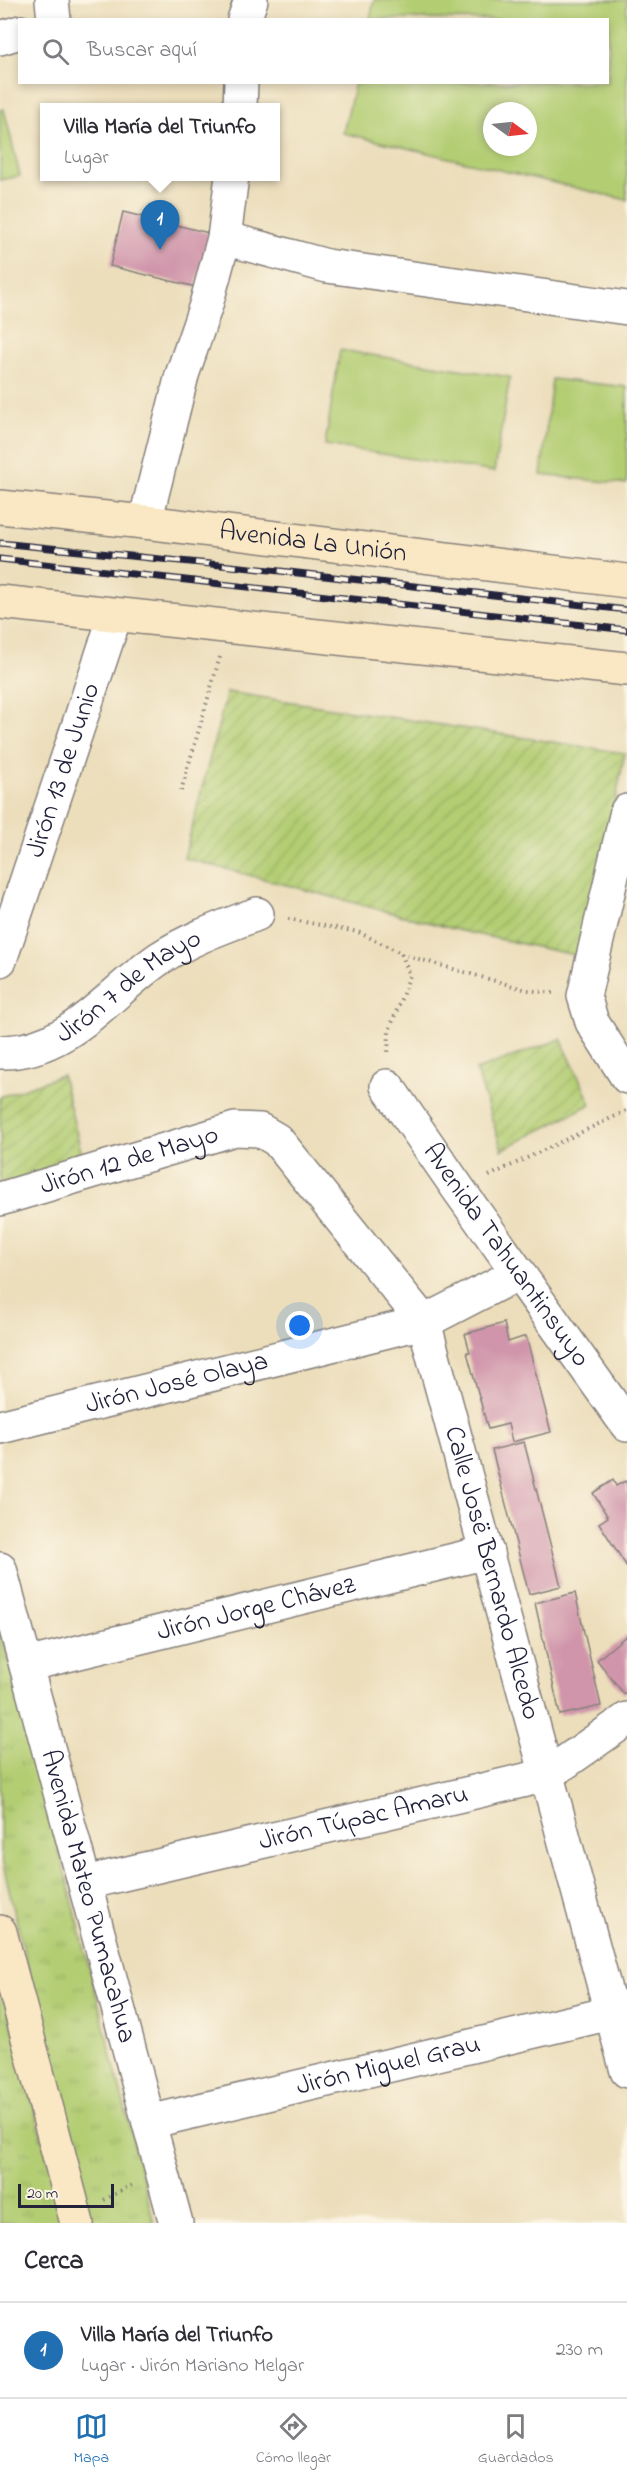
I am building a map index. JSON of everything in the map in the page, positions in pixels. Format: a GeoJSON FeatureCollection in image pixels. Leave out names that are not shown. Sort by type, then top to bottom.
{"type":"FeatureCollection","features":[{"type":"Feature","properties":{"kind":"street"},"geometry":{"type":"LineString","coordinates":[[52,0],[54,18]]}},
{"type":"Feature","properties":{"kind":"street"},"geometry":{"type":"LineString","coordinates":[[245,18],[251,0]]}},
{"type":"Feature","properties":{"kind":"street"},"geometry":{"type":"LineString","coordinates":[[0,38],[18,33]]}},
{"type":"Feature","properties":{"kind":"street"},"geometry":{"type":"LineString","coordinates":[[240,103],[241,84]]}},
{"type":"Feature","properties":{"kind":"street"},"geometry":{"type":"LineString","coordinates":[[145,522],[182,375],[206,305],[224,238],[231,181]]}},
{"type":"Feature","properties":{"kind":"street"},"geometry":{"type":"LineString","coordinates":[[224,238],[327,266],[627,308]]}},
{"type":"Feature","properties":{"kind":"street","name":"Avenida La Unión"},"geometry":{"type":"LineString","coordinates":[[0,507],[145,522],[627,580]]}},
{"type":"Feature","properties":{"kind":"street"},"geometry":{"type":"LineString","coordinates":[[0,602],[627,669]]}},
{"type":"Feature","properties":{"kind":"street","name":"Jirón 13 de Junio"},"geometry":{"type":"LineString","coordinates":[[0,960],[115,616]]}},
{"type":"Feature","properties":{"kind":"street"},"geometry":{"type":"LineString","coordinates":[[627,811],[584,996],[592,1022],[627,1077]]}},
{"type":"Feature","properties":{"kind":"street","name":"Jirón 7 de Mayo"},"geometry":{"type":"LineString","coordinates":[[0,1052],[28,1050],[64,1034],[94,1013],[167,954],[193,938],[257,914]]}},
{"type":"Feature","properties":{"kind":"street","name":"Avenida Tahuantinsuyo"},"geometry":{"type":"LineString","coordinates":[[387,1086],[627,1425]]}},
{"type":"Feature","properties":{"kind":"street","name":"Jirón 12 de Mayo"},"geometry":{"type":"LineString","coordinates":[[0,1199],[235,1129],[260,1130]]}},
{"type":"Feature","properties":{"kind":"street","name":"Calle Josë Bernardo Alcedo"},"geometry":{"type":"LineString","coordinates":[[260,1130],[277,1140],[424,1322],[547,1775],[619,2009],[627,2071]]}},
{"type":"Feature","properties":{"kind":"street","name":"Jirón José Olaya"},"geometry":{"type":"LineString","coordinates":[[0,1428],[424,1322],[519,1273]]}},
{"type":"Feature","properties":{"kind":"street","name":"Jirón Jorge Chávez"},"geometry":{"type":"LineString","coordinates":[[26,1665],[487,1552]]}},
{"type":"Feature","properties":{"kind":"street","name":"Avenida Mateo Pumacahua"},"geometry":{"type":"LineString","coordinates":[[0,1569],[177,2223]]}},
{"type":"Feature","properties":{"kind":"street","name":"Jirón Túpac Amaru"},"geometry":{"type":"LineString","coordinates":[[85,1883],[547,1775],[627,1719]]}},
{"type":"Feature","properties":{"kind":"street"},"geometry":{"type":"LineString","coordinates":[[0,1932],[76,2219]]}},
{"type":"Feature","properties":{"kind":"street","name":"Jirón Miguel Grau"},"geometry":{"type":"LineString","coordinates":[[149,2122],[619,2009]]}},
{"type":"Feature","properties":{"kind":"path"},"geometry":{"type":"LineString","coordinates":[[181,791],[229,628]]}},
{"type":"Feature","properties":{"kind":"path"},"geometry":{"type":"LineString","coordinates":[[257,914],[358,932],[401,953],[527,990],[584,996]]}},
{"type":"Feature","properties":{"kind":"path"},"geometry":{"type":"LineString","coordinates":[[387,1086],[389,1031],[410,975],[401,953]]}},
{"type":"Feature","properties":{"kind":"path"},"geometry":{"type":"LineString","coordinates":[[459,1190],[627,1111]]}},
{"type":"Feature","properties":{"kind":"path"},"geometry":{"type":"LineString","coordinates":[[76,2219],[162,2169]]}},
{"type":"Feature","properties":{"kind":"green space"},"geometry":{"type":"Polygon","coordinates":[[[374,0],[627,0],[627,200],[343,133],[355,84],[609,84],[609,18],[370,18],[374,0]]]}},
{"type":"Feature","properties":{"kind":"green space"},"geometry":{"type":"Polygon","coordinates":[[[4,109],[20,176],[0,180],[0,110],[4,109]]]}},
{"type":"Feature","properties":{"kind":"green space"},"geometry":{"type":"Polygon","coordinates":[[[340,350],[510,377],[494,472],[325,445],[340,350]]]}},
{"type":"Feature","properties":{"kind":"green space"},"geometry":{"type":"Polygon","coordinates":[[[552,379],[627,387],[627,484],[541,475],[552,379]]]}},
{"type":"Feature","properties":{"kind":"green space"},"geometry":{"type":"Polygon","coordinates":[[[227,692],[625,753],[584,957],[461,931],[184,858],[227,692]]]}},
{"type":"Feature","properties":{"kind":"green space"},"geometry":{"type":"Polygon","coordinates":[[[561,1039],[591,1104],[502,1150],[476,1070],[561,1039]]]}},
{"type":"Feature","properties":{"kind":"green space"},"geometry":{"type":"Polygon","coordinates":[[[62,1075],[83,1159],[0,1185],[0,1097],[62,1075]]]}},
{"type":"Feature","properties":{"kind":"green space"},"geometry":{"type":"Polygon","coordinates":[[[0,1628],[69,1887],[154,2223],[89,2223],[0,1852],[0,1628]]]}},
{"type":"Feature","properties":{"kind":"green space"},"geometry":{"type":"Polygon","coordinates":[[[0,1981],[65,2223],[0,2223],[0,1981]]]}},
{"type":"Feature","properties":{"kind":"building"},"geometry":{"type":"Polygon","coordinates":[[[123,212],[209,233],[196,287],[110,266],[123,212]]]}},
{"type":"Feature","properties":{"kind":"building"},"geometry":{"type":"Polygon","coordinates":[[[504,1323],[508,1342],[526,1336],[551,1432],[512,1442],[508,1424],[488,1429],[467,1352],[470,1352],[465,1334],[504,1323]]]}},
{"type":"Feature","properties":{"kind":"building"},"geometry":{"type":"Polygon","coordinates":[[[524,1442],[561,1586],[529,1594],[492,1450],[524,1442]]]}},
{"type":"Feature","properties":{"kind":"building"},"geometry":{"type":"Polygon","coordinates":[[[613,1480],[616,1486],[625,1481],[627,1485],[627,1567],[599,1523],[608,1517],[593,1493],[613,1480]]]}},
{"type":"Feature","properties":{"kind":"building"},"geometry":{"type":"Polygon","coordinates":[[[575,1593],[601,1706],[560,1715],[535,1603],[575,1593]]]}},
{"type":"Feature","properties":{"kind":"building"},"geometry":{"type":"Polygon","coordinates":[[[627,1635],[627,1691],[624,1694],[597,1660],[627,1635]]]}},
{"type":"Feature","properties":{"kind":"railway"},"geometry":{"type":"LineString","coordinates":[[0,543],[280,571],[627,610]]}},
{"type":"Feature","properties":{"kind":"railway"},"geometry":{"type":"LineString","coordinates":[[0,559],[627,630]]}},
{"type":"Feature","properties":{"kind":"place","name":"Villa María del Triunfo"},"geometry":{"type":"Point","coordinates":[160,250]}}]}
